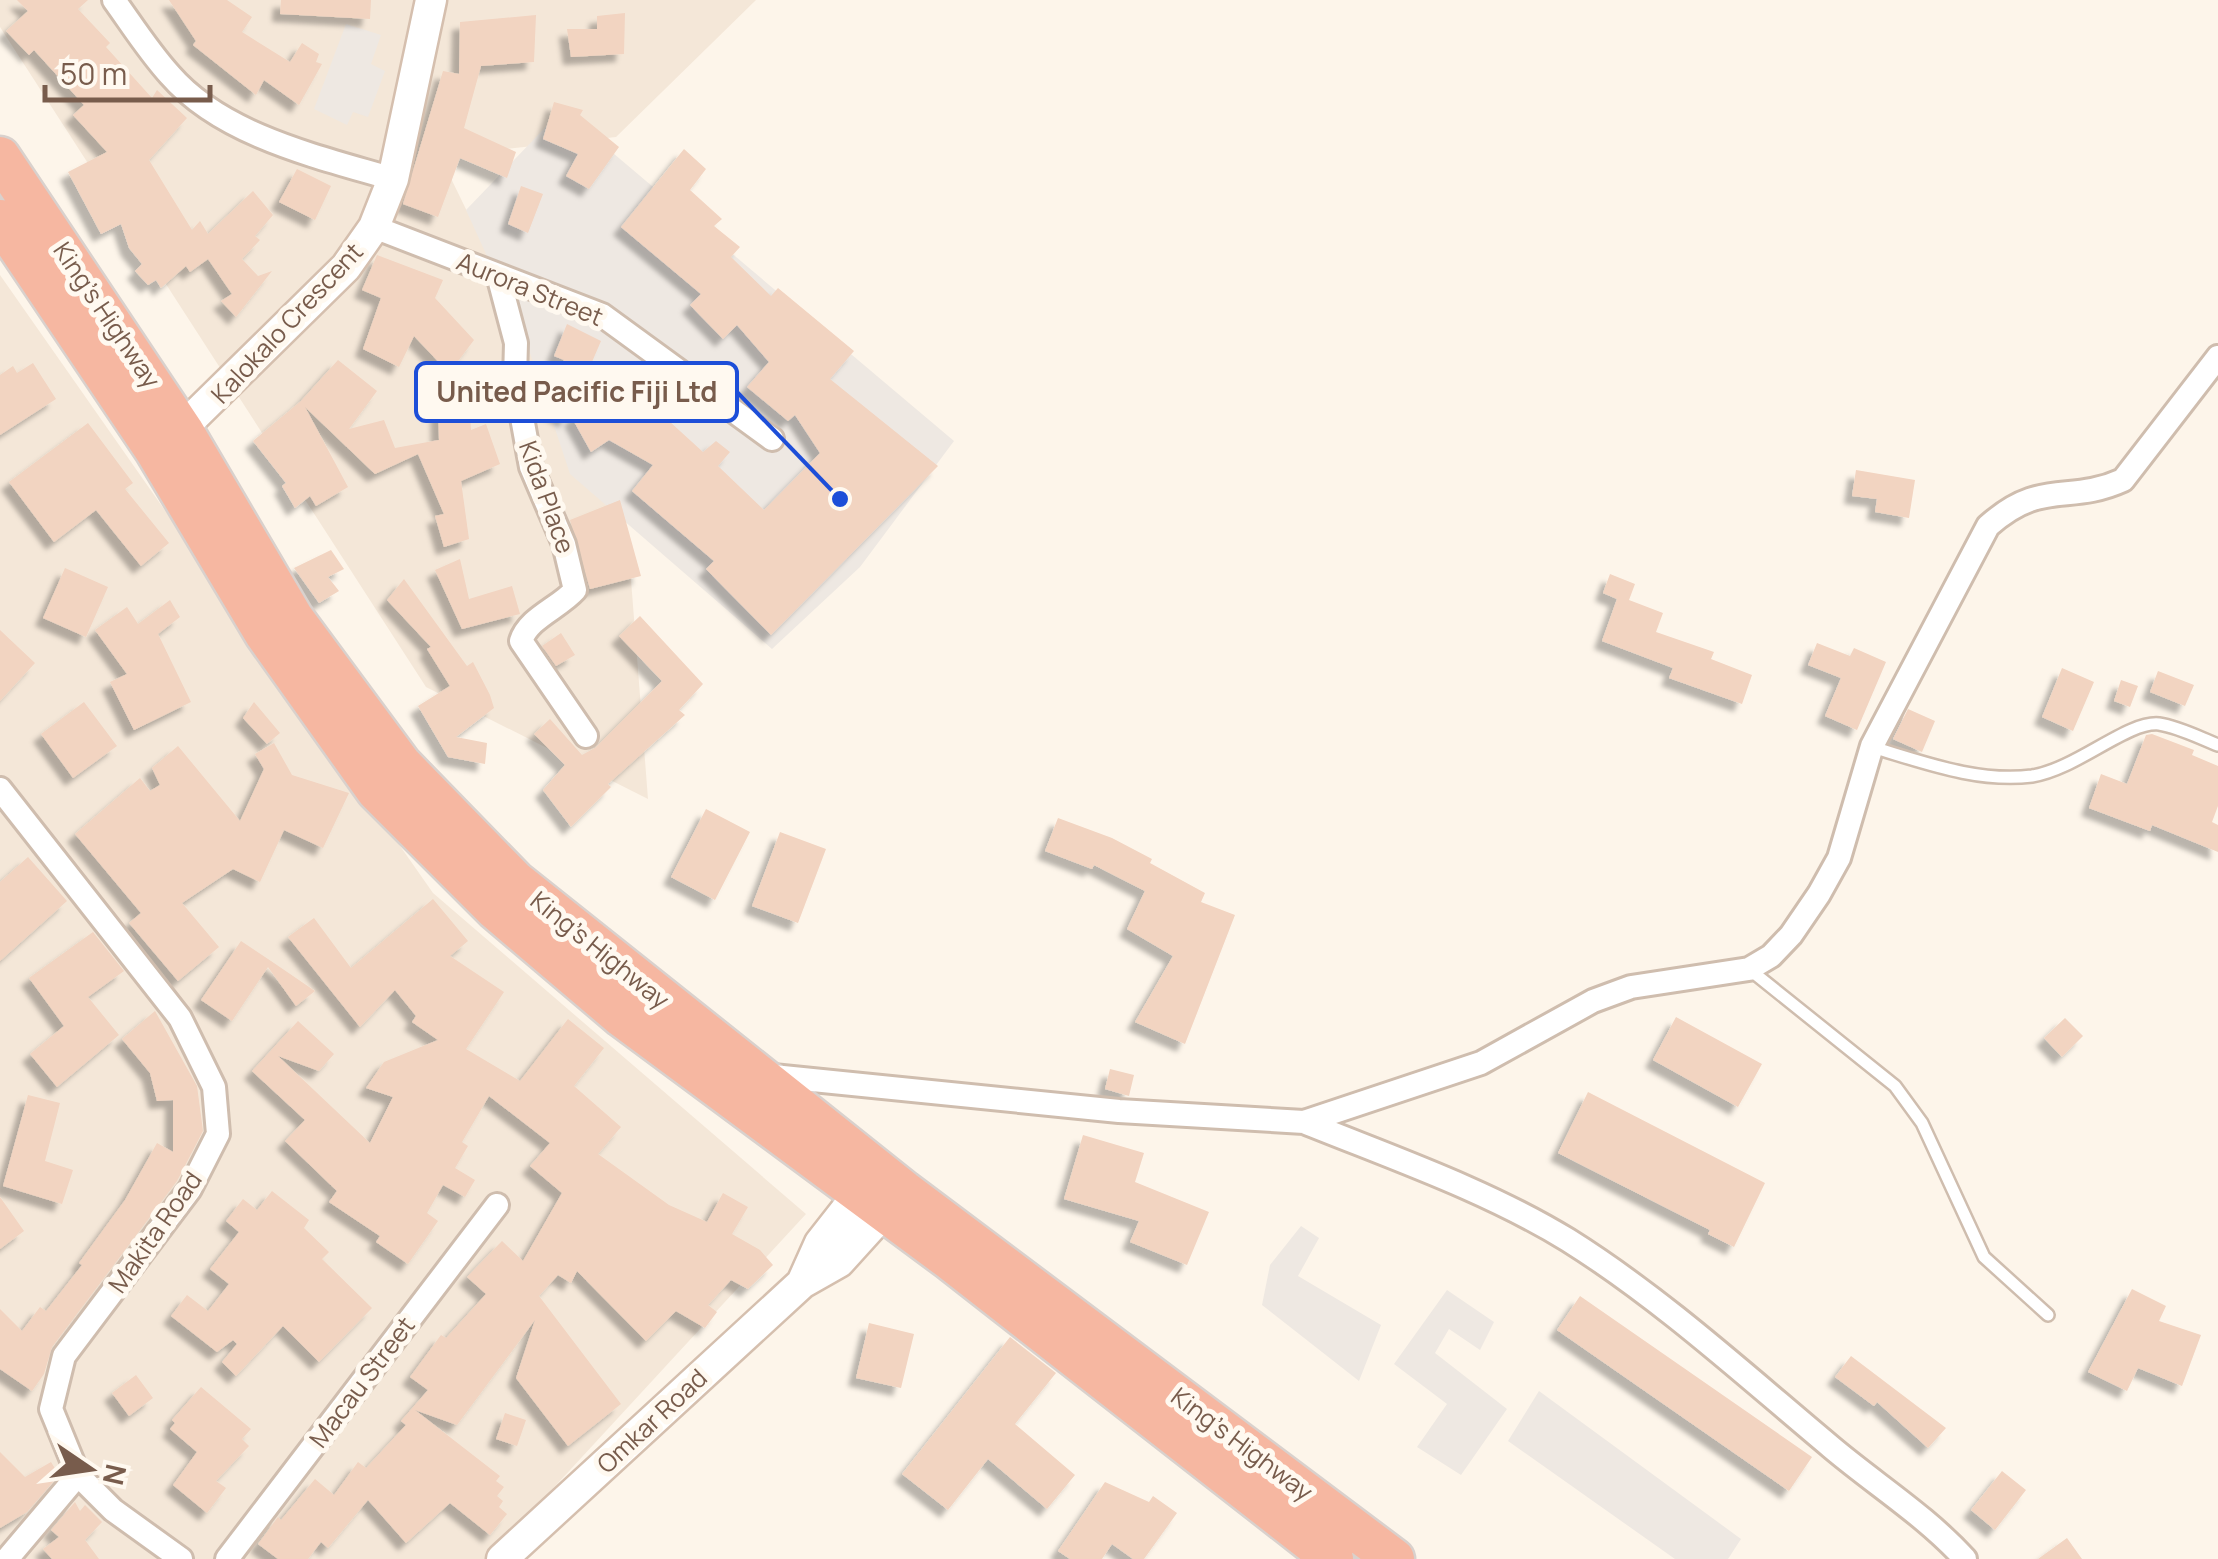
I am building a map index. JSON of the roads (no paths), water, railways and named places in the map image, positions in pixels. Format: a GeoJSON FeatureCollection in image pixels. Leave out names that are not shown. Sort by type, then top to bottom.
{"type":"FeatureCollection","features":[{"type":"Feature","properties":{"kind":"highway","name":"King's Highway"},"geometry":{"type":"LineString","coordinates":[[0,157],[169,440],[265,634],[376,790],[496,910],[608,1006],[881,1191],[1394,1559]]}},
{"type":"Feature","properties":{"kind":"highway","name":"King's Highway"},"geometry":{"type":"LineString","coordinates":[[0,220],[169,440],[293,618],[402,764],[515,881],[756,1074],[881,1191],[1334,1559]]}},
{"type":"Feature","properties":{"kind":"street","name":"Kalokalo Crescent"},"geometry":{"type":"LineString","coordinates":[[169,440],[346,268],[374,227],[393,179],[430,0]]}},
{"type":"Feature","properties":{"kind":"street"},"geometry":{"type":"LineString","coordinates":[[121,3],[172,78],[224,117],[268,138],[393,179]]}},
{"type":"Feature","properties":{"kind":"street","name":"Aurora Street"},"geometry":{"type":"LineString","coordinates":[[374,227],[602,316],[772,439]]}},
{"type":"Feature","properties":{"kind":"street","name":"Kida Place"},"geometry":{"type":"LineString","coordinates":[[498,275],[516,343],[514,379],[531,467],[564,544],[575,590],[562,605],[525,629],[521,641],[586,736]]}},
{"type":"Feature","properties":{"kind":"street"},"geometry":{"type":"LineString","coordinates":[[1304,1122],[1481,1062],[1593,1001],[1632,987],[1748,969],[1771,956],[1792,935],[1839,858],[1872,746],[1988,526],[2014,503],[2104,489],[2123,480],[2218,357]]}},
{"type":"Feature","properties":{"kind":"street","name":"Makita Road"},"geometry":{"type":"LineString","coordinates":[[0,789],[180,1018],[214,1087],[218,1134],[190,1189],[64,1356],[50,1408],[78,1475],[113,1510],[173,1557]]}},
{"type":"Feature","properties":{"kind":"street"},"geometry":{"type":"LineString","coordinates":[[756,1074],[1119,1111],[1304,1122],[1498,1201],[1570,1242],[1666,1312],[1862,1474],[1941,1532],[1965,1559]]}},
{"type":"Feature","properties":{"kind":"street","name":"Omkar Road"},"geometry":{"type":"LineString","coordinates":[[502,1559],[802,1283],[839,1262],[881,1191]]}},
{"type":"Feature","properties":{"kind":"street","name":"Macau Street"},"geometry":{"type":"LineString","coordinates":[[228,1559],[497,1205]]}},
{"type":"Feature","properties":{"kind":"street"},"geometry":{"type":"LineString","coordinates":[[7,1559],[78,1475]]}},
{"type":"Feature","properties":{"kind":"lane"},"geometry":{"type":"LineString","coordinates":[[1872,746],[1933,764],[2006,777],[2062,769],[2144,725],[2170,726],[2218,745]]}},
{"type":"Feature","properties":{"kind":"lane"},"geometry":{"type":"LineString","coordinates":[[1748,969],[1896,1086],[1922,1123],[1984,1258],[2048,1315]]}},
{"type":"Feature","properties":{"kind":"place","name":"United Pacific Fiji Ltd"},"geometry":{"type":"Point","coordinates":[840,499]}}]}
